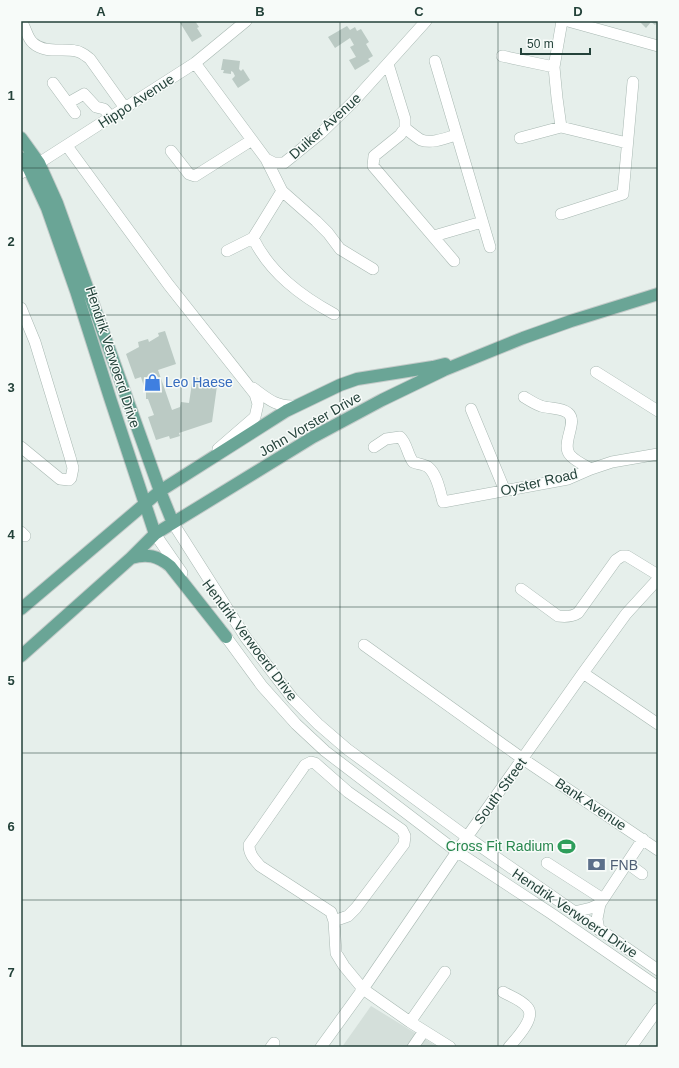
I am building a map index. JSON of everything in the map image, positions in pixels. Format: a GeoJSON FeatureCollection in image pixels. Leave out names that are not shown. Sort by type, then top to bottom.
{"type":"FeatureCollection","features":[{"type":"Feature","properties":{"kind":"main road","name":"Hendrik Verwoerd Drive"},"geometry":{"type":"LineString","coordinates":[[21,138],[30,168],[47,208],[76,291],[155,534]]}},
{"type":"Feature","properties":{"kind":"main road","name":"Hendrik Verwoerd Drive"},"geometry":{"type":"LineString","coordinates":[[21,158],[30,168],[60,210],[160,491],[173,523]]}},
{"type":"Feature","properties":{"kind":"main road","name":"John Vorster Drive"},"geometry":{"type":"LineString","coordinates":[[21,609],[160,491],[295,406],[340,385],[357,379],[444,365],[522,334],[570,317],[658,290]]}},
{"type":"Feature","properties":{"kind":"main road","name":"John Vorster Drive"},"geometry":{"type":"LineString","coordinates":[[21,656],[131,558],[155,534],[313,436],[444,370],[564,323],[658,294]]}},
{"type":"Feature","properties":{"kind":"main road"},"geometry":{"type":"LineString","coordinates":[[131,558],[145,555],[158,558],[170,566],[226,637]]}},
{"type":"Feature","properties":{"kind":"street"},"geometry":{"type":"LineString","coordinates":[[21,21],[29,38],[36,45],[45,49],[76,51],[83,53],[90,59],[124,108]]}},
{"type":"Feature","properties":{"kind":"street","name":"Hippo Avenue"},"geometry":{"type":"LineString","coordinates":[[30,168],[67,146],[195,63],[246,21]]}},
{"type":"Feature","properties":{"kind":"street","name":"Duiker Avenue"},"geometry":{"type":"LineString","coordinates":[[195,63],[266,159],[274,163],[284,163],[321,133],[348,108],[426,21]]}},
{"type":"Feature","properties":{"kind":"street"},"geometry":{"type":"LineString","coordinates":[[562,21],[554,67],[562,127]]}},
{"type":"Feature","properties":{"kind":"street"},"geometry":{"type":"LineString","coordinates":[[568,21],[658,46]]}},
{"type":"Feature","properties":{"kind":"street"},"geometry":{"type":"LineString","coordinates":[[502,56],[554,67]]}},
{"type":"Feature","properties":{"kind":"street"},"geometry":{"type":"LineString","coordinates":[[435,61],[490,247]]}},
{"type":"Feature","properties":{"kind":"street"},"geometry":{"type":"LineString","coordinates":[[388,64],[405,119],[405,128],[400,135],[374,156],[372,166],[454,261]]}},
{"type":"Feature","properties":{"kind":"street"},"geometry":{"type":"LineString","coordinates":[[561,214],[623,194],[633,82]]}},
{"type":"Feature","properties":{"kind":"street"},"geometry":{"type":"LineString","coordinates":[[54,83],[75,113]]}},
{"type":"Feature","properties":{"kind":"street"},"geometry":{"type":"LineString","coordinates":[[68,103],[84,94],[96,107],[104,108],[111,117]]}},
{"type":"Feature","properties":{"kind":"street"},"geometry":{"type":"LineString","coordinates":[[520,138],[562,127],[627,143]]}},
{"type":"Feature","properties":{"kind":"street"},"geometry":{"type":"LineString","coordinates":[[405,128],[421,140],[427,141],[433,141],[456,135]]}},
{"type":"Feature","properties":{"kind":"street"},"geometry":{"type":"LineString","coordinates":[[171,151],[188,174],[195,176],[252,140]]}},
{"type":"Feature","properties":{"kind":"street"},"geometry":{"type":"LineString","coordinates":[[67,146],[168,284],[255,394],[258,404],[255,417],[192,471]]}},
{"type":"Feature","properties":{"kind":"street"},"geometry":{"type":"LineString","coordinates":[[266,159],[280,189],[324,229],[340,249],[373,269]]}},
{"type":"Feature","properties":{"kind":"street"},"geometry":{"type":"LineString","coordinates":[[228,251],[253,238],[280,189],[284,163]]}},
{"type":"Feature","properties":{"kind":"street"},"geometry":{"type":"LineString","coordinates":[[434,236],[482,222]]}},
{"type":"Feature","properties":{"kind":"street"},"geometry":{"type":"LineString","coordinates":[[253,238],[265,258],[288,284],[311,301],[334,314]]}},
{"type":"Feature","properties":{"kind":"street"},"geometry":{"type":"LineString","coordinates":[[21,308],[35,342],[69,452],[73,468],[71,478],[66,480],[60,479],[21,447]]}},
{"type":"Feature","properties":{"kind":"street"},"geometry":{"type":"LineString","coordinates":[[596,372],[658,411]]}},
{"type":"Feature","properties":{"kind":"street"},"geometry":{"type":"LineString","coordinates":[[248,384],[276,404],[295,406]]}},
{"type":"Feature","properties":{"kind":"street"},"geometry":{"type":"LineString","coordinates":[[524,397],[541,406],[570,414],[572,420],[567,445],[568,452],[573,458],[591,469]]}},
{"type":"Feature","properties":{"kind":"street"},"geometry":{"type":"LineString","coordinates":[[472,409],[505,490]]}},
{"type":"Feature","properties":{"kind":"street","name":"Oyster Road"},"geometry":{"type":"LineString","coordinates":[[374,447],[386,440],[400,437],[404,440],[407,452],[413,462],[427,467],[432,472],[439,487],[443,502],[568,479],[612,462],[658,454]]}},
{"type":"Feature","properties":{"kind":"street","name":"Hendrik Verwoerd Drive"},"geometry":{"type":"LineString","coordinates":[[173,523],[246,638],[293,699],[318,724],[347,749],[467,837],[658,970]]}},
{"type":"Feature","properties":{"kind":"street","name":"Hendrik Verwoerd Drive"},"geometry":{"type":"LineString","coordinates":[[155,534],[226,637],[262,686],[296,724],[324,751],[456,852],[552,914],[658,987]]}},
{"type":"Feature","properties":{"kind":"street"},"geometry":{"type":"LineString","coordinates":[[521,589],[558,616],[565,617],[574,616],[578,613],[616,560],[622,556],[627,556],[658,575]]}},
{"type":"Feature","properties":{"kind":"street","name":"South Street"},"geometry":{"type":"LineString","coordinates":[[321,1047],[327,1042],[456,852],[583,673],[626,614],[658,579]]}},
{"type":"Feature","properties":{"kind":"street","name":"Bank Avenue"},"geometry":{"type":"LineString","coordinates":[[364,645],[523,759],[658,850]]}},
{"type":"Feature","properties":{"kind":"street"},"geometry":{"type":"LineString","coordinates":[[583,673],[658,724]]}},
{"type":"Feature","properties":{"kind":"street"},"geometry":{"type":"LineString","coordinates":[[334,921],[348,916],[356,908],[404,844],[405,836],[402,830],[394,823],[348,792],[315,763],[310,762],[305,765],[291,784],[249,845],[249,851],[260,866],[331,912],[334,921],[336,953],[344,966],[363,989],[410,1022],[450,1047]]}},
{"type":"Feature","properties":{"kind":"street"},"geometry":{"type":"LineString","coordinates":[[574,912],[591,908],[601,901],[643,840]]}},
{"type":"Feature","properties":{"kind":"street"},"geometry":{"type":"LineString","coordinates":[[547,863],[601,901]]}},
{"type":"Feature","properties":{"kind":"street"},"geometry":{"type":"LineString","coordinates":[[627,864],[642,874]]}},
{"type":"Feature","properties":{"kind":"street"},"geometry":{"type":"LineString","coordinates":[[600,930],[597,919],[601,901]]}},
{"type":"Feature","properties":{"kind":"street"},"geometry":{"type":"LineString","coordinates":[[410,1022],[445,972]]}},
{"type":"Feature","properties":{"kind":"street"},"geometry":{"type":"LineString","coordinates":[[503,992],[526,1006],[530,1012],[530,1017],[527,1023],[509,1047]]}},
{"type":"Feature","properties":{"kind":"street"},"geometry":{"type":"LineString","coordinates":[[632,1047],[658,1009]]}},
{"type":"Feature","properties":{"kind":"street"},"geometry":{"type":"LineString","coordinates":[[413,1047],[424,1031]]}},
{"type":"Feature","properties":{"kind":"shaded area"},"geometry":{"type":"Polygon","coordinates":[[[371,1006],[438,1047],[342,1047],[371,1006]]]}},
{"type":"Feature","properties":{"kind":"building"},"geometry":{"type":"Polygon","coordinates":[[[179,21],[195,21],[202,36],[192,42],[179,21]]]}},
{"type":"Feature","properties":{"kind":"building"},"geometry":{"type":"Polygon","coordinates":[[[639,21],[658,22],[655,25],[651,22],[646,28],[639,21]]]}},
{"type":"Feature","properties":{"kind":"building"},"geometry":{"type":"Polygon","coordinates":[[[347,26],[350,30],[355,27],[357,31],[361,29],[369,42],[366,44],[373,56],[368,59],[370,61],[355,70],[349,60],[356,57],[350,47],[354,45],[350,38],[335,48],[328,37],[347,26]]]}},
{"type":"Feature","properties":{"kind":"building"},"geometry":{"type":"Polygon","coordinates":[[[223,59],[240,61],[239,69],[241,71],[243,69],[250,80],[238,88],[232,79],[235,76],[233,72],[231,71],[231,74],[223,73],[224,70],[221,70],[223,59]]]}},
{"type":"Feature","properties":{"kind":"building","name":"Leo Haese"},"geometry":{"type":"Polygon","coordinates":[[[165,331],[176,364],[158,370],[172,410],[180,407],[181,402],[189,403],[193,376],[217,386],[212,422],[179,433],[180,436],[170,439],[169,436],[156,440],[148,417],[154,415],[148,399],[146,399],[146,393],[141,377],[135,379],[126,354],[139,347],[138,342],[148,339],[149,342],[159,336],[158,333],[165,331]]]}},
{"type":"Feature","properties":{"kind":"place","name":"Leo Haese"},"geometry":{"type":"Point","coordinates":[152,382]}},
{"type":"Feature","properties":{"kind":"place","name":"Cross Fit Radium"},"geometry":{"type":"Point","coordinates":[567,846]}},
{"type":"Feature","properties":{"kind":"place","name":"FNB"},"geometry":{"type":"Point","coordinates":[597,865]}}]}
